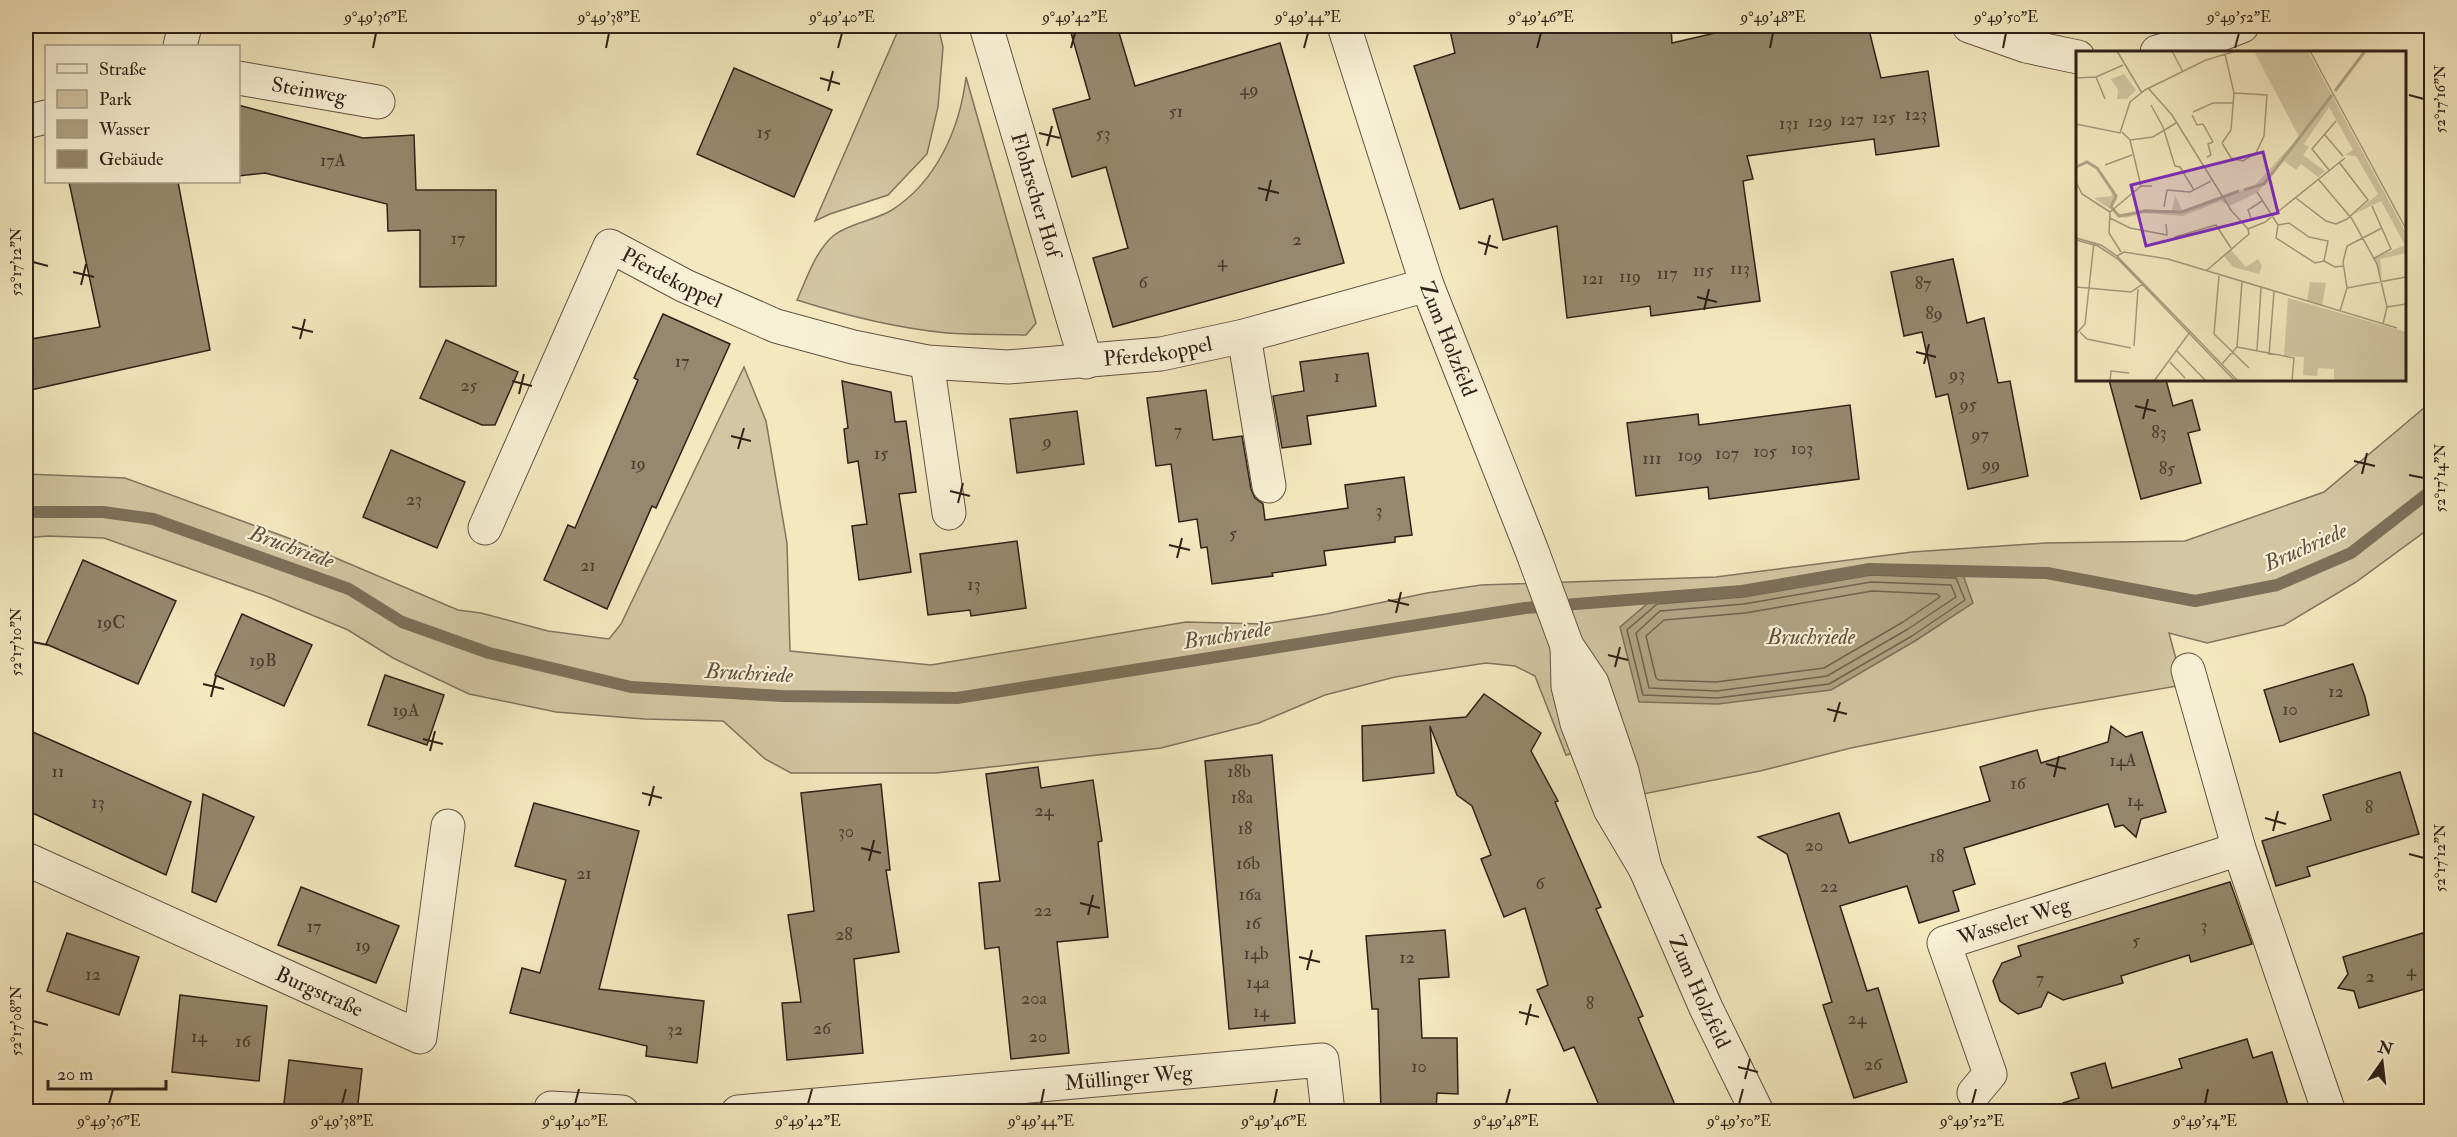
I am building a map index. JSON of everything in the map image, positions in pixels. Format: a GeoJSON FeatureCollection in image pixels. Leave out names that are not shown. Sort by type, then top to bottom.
{"type":"FeatureCollection","features":[{"type":"Feature","properties":{"kind":"street"},"geometry":{"type":"LineString","coordinates":[[180,45],[185,26]]}},
{"type":"Feature","properties":{"kind":"street","name":"Flohrscher Hof"},"geometry":{"type":"LineString","coordinates":[[986,26],[1086,362]]}},
{"type":"Feature","properties":{"kind":"street","name":"Zum Holzfeld"},"geometry":{"type":"LineString","coordinates":[[1344,26],[1427,285],[1567,646],[1568,686],[1577,723],[1610,809],[1645,868],[1706,1008],[1757,1112]]}},
{"type":"Feature","properties":{"kind":"street"},"geometry":{"type":"LineString","coordinates":[[1969,26],[2026,46],[2076,57]]}},
{"type":"Feature","properties":{"kind":"street"},"geometry":{"type":"LineString","coordinates":[[2161,51],[2214,37],[2242,26]]}},
{"type":"Feature","properties":{"kind":"street","name":"Steinweg"},"geometry":{"type":"LineString","coordinates":[[240,78],[378,102]]}},
{"type":"Feature","properties":{"kind":"street"},"geometry":{"type":"LineString","coordinates":[[26,122],[45,117]]}},
{"type":"Feature","properties":{"kind":"street","name":"Pferdekoppel"},"geometry":{"type":"LineString","coordinates":[[485,528],[610,246],[685,286],[776,326],[853,347],[927,362],[1008,367],[1161,354],[1244,336],[1427,285]]}},
{"type":"Feature","properties":{"kind":"street"},"geometry":{"type":"LineString","coordinates":[[1244,336],[1269,486]]}},
{"type":"Feature","properties":{"kind":"street"},"geometry":{"type":"LineString","coordinates":[[927,362],[949,513]]}},
{"type":"Feature","properties":{"kind":"street"},"geometry":{"type":"LineString","coordinates":[[2188,670],[2239,849],[2329,1112]]}},
{"type":"Feature","properties":{"kind":"street","name":"Burgstraße"},"geometry":{"type":"LineString","coordinates":[[26,859],[420,1037],[448,826]]}},
{"type":"Feature","properties":{"kind":"street","name":"Wasseler Weg"},"geometry":{"type":"LineString","coordinates":[[1974,1093],[1990,1074],[1944,943],[2239,849]]}},
{"type":"Feature","properties":{"kind":"street","name":"Müllinger Weg"},"geometry":{"type":"LineString","coordinates":[[738,1112],[1322,1060],[1328,1112]]}},
{"type":"Feature","properties":{"kind":"street"},"geometry":{"type":"LineString","coordinates":[[551,1108],[621,1112]]}},
{"type":"Feature","properties":{"kind":"green space"},"geometry":{"type":"Polygon","coordinates":[[[900,26],[938,26],[943,47],[938,107],[927,154],[888,195],[815,221],[900,26]]]}},
{"type":"Feature","properties":{"kind":"green space"},"geometry":{"type":"Polygon","coordinates":[[[966,77],[1036,323],[1026,335],[947,333],[872,321],[797,300],[816,257],[833,236],[846,228],[892,210],[908,198],[934,169],[952,134],[966,77]]]}},
{"type":"Feature","properties":{"kind":"green space"},"geometry":{"type":"Polygon","coordinates":[[[744,367],[766,421],[787,543],[790,651],[931,665],[1186,622],[1264,624],[1481,585],[1716,577],[1912,552],[2045,543],[2185,541],[2324,492],[2431,402],[2431,527],[2356,582],[2284,625],[2207,643],[2169,633],[2183,685],[2038,710],[1851,748],[1760,771],[1643,794],[1587,750],[1566,755],[1535,676],[1515,666],[1486,663],[1395,677],[1325,695],[1259,723],[1161,748],[936,773],[791,773],[765,759],[723,721],[644,719],[556,712],[469,694],[393,658],[348,630],[266,596],[104,538],[48,536],[26,538],[26,474],[125,478],[291,539],[458,610],[481,613],[548,631],[609,639],[621,624],[744,367]]]}},
{"type":"Feature","properties":{"kind":"water","name":"Bruchriede"},"geometry":{"type":"Polygon","coordinates":[[[1870,569],[1962,572],[1973,603],[1915,641],[1831,690],[1718,704],[1639,702],[1620,627],[1654,598],[1742,591],[1870,569]]]}},
{"type":"Feature","properties":{"kind":"building"},"geometry":{"type":"Polygon","coordinates":[[[1069,26],[1117,26],[1135,86],[1280,43],[1344,263],[1113,327],[1093,258],[1128,248],[1106,167],[1072,177],[1053,109],[1090,99],[1069,26]]]}},
{"type":"Feature","properties":{"kind":"building"},"geometry":{"type":"Polygon","coordinates":[[[1449,26],[1671,26],[1672,43],[1745,26],[1868,26],[1881,78],[1928,71],[1939,146],[1876,155],[1874,139],[1747,156],[1753,179],[1743,181],[1760,301],[1651,316],[1650,306],[1567,318],[1557,226],[1503,240],[1493,199],[1460,209],[1414,66],[1455,53],[1449,26]]]}},
{"type":"Feature","properties":{"kind":"building"},"geometry":{"type":"Polygon","coordinates":[[[734,68],[832,110],[794,197],[697,154],[734,68]]]}},
{"type":"Feature","properties":{"kind":"building"},"geometry":{"type":"Polygon","coordinates":[[[240,106],[363,138],[414,135],[416,190],[496,190],[496,286],[420,287],[420,230],[388,231],[387,204],[265,173],[240,176],[240,106]]]}},
{"type":"Feature","properties":{"kind":"building"},"geometry":{"type":"Polygon","coordinates":[[[69,183],[178,183],[210,350],[26,391],[26,340],[100,327],[69,183]]]}},
{"type":"Feature","properties":{"kind":"building"},"geometry":{"type":"Polygon","coordinates":[[[1953,259],[1967,323],[1984,318],[1998,383],[2010,381],[2028,476],[1968,489],[1948,394],[1936,397],[1922,332],[1904,336],[1891,272],[1953,259]]]}},
{"type":"Feature","properties":{"kind":"building"},"geometry":{"type":"Polygon","coordinates":[[[663,314],[730,344],[656,508],[652,506],[607,609],[544,580],[568,525],[575,528],[638,380],[634,378],[663,314]]]}},
{"type":"Feature","properties":{"kind":"building"},"geometry":{"type":"Polygon","coordinates":[[[446,340],[518,372],[495,425],[482,425],[420,398],[446,340]]]}},
{"type":"Feature","properties":{"kind":"building"},"geometry":{"type":"Polygon","coordinates":[[[1368,353],[1376,406],[1307,416],[1311,444],[1282,448],[1273,396],[1304,391],[1300,362],[1368,353]]]}},
{"type":"Feature","properties":{"kind":"building"},"geometry":{"type":"Polygon","coordinates":[[[842,381],[891,392],[895,422],[906,421],[916,492],[899,494],[911,572],[859,580],[852,526],[867,524],[858,461],[848,463],[844,429],[848,428],[842,381]]]}},
{"type":"Feature","properties":{"kind":"building"},"geometry":{"type":"Polygon","coordinates":[[[2109,381],[2166,381],[2173,406],[2192,400],[2200,430],[2188,433],[2201,483],[2141,499],[2109,381]]]}},
{"type":"Feature","properties":{"kind":"building"},"geometry":{"type":"Polygon","coordinates":[[[1206,390],[1213,440],[1242,436],[1251,489],[1255,498],[1263,504],[1265,520],[1348,508],[1345,485],[1404,477],[1412,535],[1395,537],[1395,542],[1324,551],[1326,565],[1272,573],[1273,576],[1212,584],[1207,547],[1201,548],[1197,519],[1179,522],[1171,464],[1156,466],[1147,398],[1206,390]]]}},
{"type":"Feature","properties":{"kind":"building"},"geometry":{"type":"Polygon","coordinates":[[[1850,405],[1859,479],[1709,499],[1708,487],[1636,496],[1627,423],[1698,414],[1699,425],[1850,405]]]}},
{"type":"Feature","properties":{"kind":"building"},"geometry":{"type":"Polygon","coordinates":[[[1077,411],[1084,464],[1017,473],[1010,419],[1077,411]]]}},
{"type":"Feature","properties":{"kind":"building"},"geometry":{"type":"Polygon","coordinates":[[[391,450],[465,482],[437,548],[363,517],[391,450]]]}},
{"type":"Feature","properties":{"kind":"building"},"geometry":{"type":"Polygon","coordinates":[[[1017,541],[1026,608],[971,616],[970,610],[928,615],[920,554],[1017,541]]]}},
{"type":"Feature","properties":{"kind":"building"},"geometry":{"type":"Polygon","coordinates":[[[83,560],[176,601],[138,684],[46,644],[83,560]]]}},
{"type":"Feature","properties":{"kind":"building"},"geometry":{"type":"Polygon","coordinates":[[[242,614],[312,645],[284,706],[215,675],[242,614]]]}},
{"type":"Feature","properties":{"kind":"building"},"geometry":{"type":"Polygon","coordinates":[[[2353,664],[2369,715],[2280,742],[2264,690],[2353,664]]]}},
{"type":"Feature","properties":{"kind":"building"},"geometry":{"type":"Polygon","coordinates":[[[385,675],[444,695],[427,745],[368,725],[385,675]]]}},
{"type":"Feature","properties":{"kind":"building"},"geometry":{"type":"Polygon","coordinates":[[[1484,694],[1541,733],[1531,751],[1558,801],[1555,802],[1601,907],[1596,909],[1643,1016],[1638,1018],[1678,1112],[1602,1112],[1574,1047],[1564,1051],[1537,990],[1548,985],[1525,908],[1504,917],[1481,859],[1491,855],[1472,806],[1457,795],[1430,726],[1434,773],[1363,781],[1362,726],[1466,717],[1484,694]]]}},
{"type":"Feature","properties":{"kind":"building"},"geometry":{"type":"Polygon","coordinates":[[[2111,726],[2126,737],[2142,732],[2166,812],[2141,819],[2136,837],[2123,825],[2115,827],[2108,804],[1964,848],[1975,884],[1953,891],[1959,911],[1919,923],[1907,886],[1840,906],[1867,991],[1878,988],[1907,1082],[1854,1098],[1823,1005],[1832,1002],[1787,854],[1758,837],[1839,813],[1849,843],[1990,801],[1980,767],[2037,750],[2041,763],[2108,742],[2111,726]]]}},
{"type":"Feature","properties":{"kind":"building"},"geometry":{"type":"Polygon","coordinates":[[[26,729],[191,802],[166,875],[26,810],[26,729]]]}},
{"type":"Feature","properties":{"kind":"building"},"geometry":{"type":"Polygon","coordinates":[[[1272,755],[1295,1023],[1229,1029],[1205,761],[1272,755]]]}},
{"type":"Feature","properties":{"kind":"building"},"geometry":{"type":"Polygon","coordinates":[[[1038,767],[1041,788],[1093,780],[1102,841],[1098,842],[1108,937],[1057,942],[1069,1053],[1011,1059],[999,947],[985,949],[979,883],[1000,881],[986,774],[1038,767]]]}},
{"type":"Feature","properties":{"kind":"building"},"geometry":{"type":"Polygon","coordinates":[[[2400,772],[2419,834],[2307,867],[2310,876],[2276,886],[2262,841],[2331,820],[2323,795],[2400,772]]]}},
{"type":"Feature","properties":{"kind":"building"},"geometry":{"type":"Polygon","coordinates":[[[881,784],[890,870],[886,870],[899,952],[854,959],[863,1053],[787,1060],[782,1003],[801,1002],[788,915],[814,911],[801,793],[881,784]]]}},
{"type":"Feature","properties":{"kind":"building"},"geometry":{"type":"Polygon","coordinates":[[[203,794],[254,817],[216,902],[192,892],[203,794]]]}},
{"type":"Feature","properties":{"kind":"building"},"geometry":{"type":"Polygon","coordinates":[[[534,803],[639,831],[599,989],[704,1001],[697,1063],[646,1056],[647,1046],[510,1013],[522,968],[540,973],[566,880],[515,866],[534,803]]]}},
{"type":"Feature","properties":{"kind":"building"},"geometry":{"type":"Polygon","coordinates":[[[2230,882],[2252,944],[2191,962],[2189,955],[2121,976],[2123,983],[2063,1000],[2048,992],[2041,1007],[2018,1014],[2000,1001],[1993,981],[2002,963],[2021,956],[2018,946],[2230,882]]]}},
{"type":"Feature","properties":{"kind":"building"},"geometry":{"type":"Polygon","coordinates":[[[301,887],[399,926],[376,983],[278,945],[301,887]]]}},
{"type":"Feature","properties":{"kind":"building"},"geometry":{"type":"Polygon","coordinates":[[[1445,930],[1449,977],[1419,979],[1422,1038],[1457,1038],[1458,1094],[1437,1093],[1436,1112],[1381,1112],[1378,1009],[1372,1009],[1366,936],[1445,930]]]}},
{"type":"Feature","properties":{"kind":"building"},"geometry":{"type":"Polygon","coordinates":[[[67,933],[139,957],[119,1015],[47,991],[67,933]]]}},
{"type":"Feature","properties":{"kind":"building"},"geometry":{"type":"Polygon","coordinates":[[[2423,933],[2432,960],[2432,987],[2359,1008],[2354,991],[2338,988],[2348,974],[2343,957],[2423,933]]]}},
{"type":"Feature","properties":{"kind":"building"},"geometry":{"type":"Polygon","coordinates":[[[180,995],[267,1006],[259,1081],[172,1072],[180,995]]]}},
{"type":"Feature","properties":{"kind":"building"},"geometry":{"type":"Polygon","coordinates":[[[2247,1039],[2253,1058],[2272,1052],[2290,1112],[2064,1112],[2063,1103],[2079,1098],[2071,1073],[2105,1063],[2112,1088],[2182,1068],[2179,1059],[2247,1039]]]}},
{"type":"Feature","properties":{"kind":"building"},"geometry":{"type":"Polygon","coordinates":[[[289,1060],[362,1069],[357,1112],[283,1112],[289,1060]]]}},
{"type":"Feature","properties":{"kind":"waterway","name":"Bruchriede"},"geometry":{"type":"LineString","coordinates":[[26,512],[103,512],[153,519],[349,589],[402,622],[489,653],[631,687],[781,696],[957,698],[1525,608],[1742,591],[1870,569],[2047,573],[2195,601],[2277,585],[2351,553],[2432,490]]}}]}
